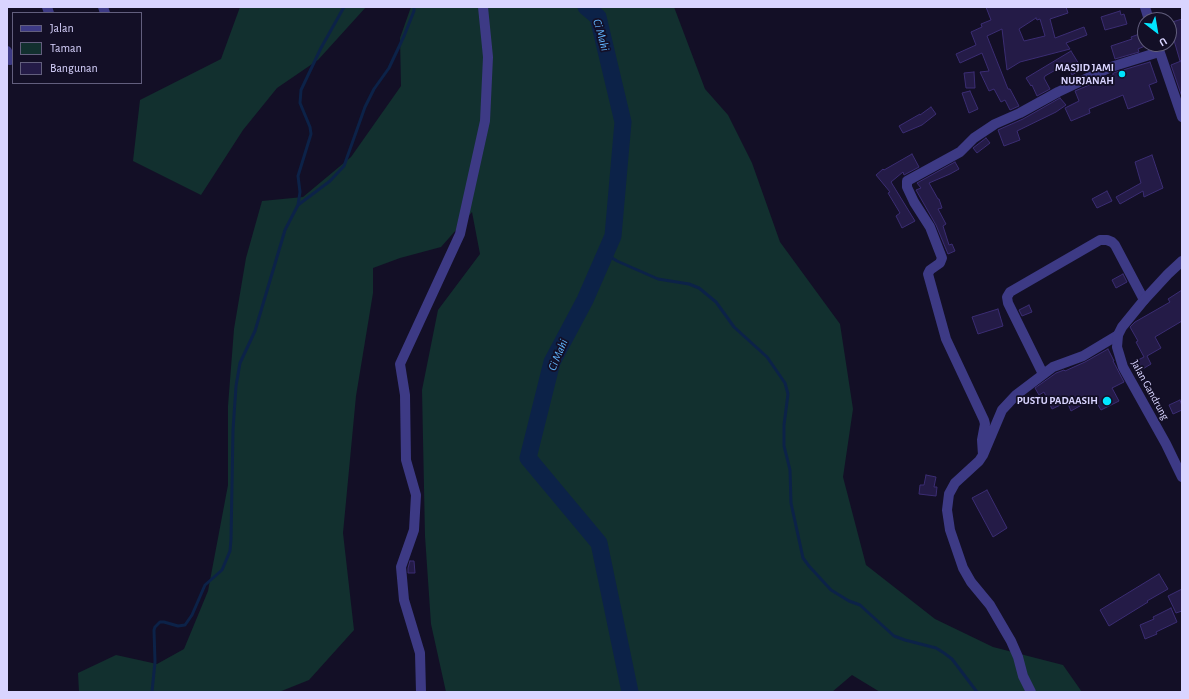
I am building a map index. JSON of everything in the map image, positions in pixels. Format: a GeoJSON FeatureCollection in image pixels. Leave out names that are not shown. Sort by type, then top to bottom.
{"type":"FeatureCollection","features":[{"type":"Feature","properties":{"kind":"street"},"geometry":{"type":"LineString","coordinates":[[421,692],[420,653],[404,600],[401,567],[414,530],[416,495],[406,460],[405,395],[400,364],[460,234],[485,121],[488,57],[483,7]]}},
{"type":"Feature","properties":{"kind":"street"},"geometry":{"type":"LineString","coordinates":[[983,455],[982,440],[984,420],[946,339],[928,274],[930,270],[940,263],[942,258],[930,227],[914,202],[907,187],[907,181],[960,152],[974,138],[996,124],[1020,113],[1058,92],[1149,52]]}},
{"type":"Feature","properties":{"kind":"street"},"geometry":{"type":"LineString","coordinates":[[1159,52],[1182,117]]}},
{"type":"Feature","properties":{"kind":"street"},"geometry":{"type":"LineString","coordinates":[[1043,374],[1008,303],[1007,297],[1010,292],[1100,240],[1107,240],[1115,245],[1144,300]]}},
{"type":"Feature","properties":{"kind":"street"},"geometry":{"type":"LineString","coordinates":[[1031,692],[1015,650],[993,610],[968,577],[957,554],[950,530],[948,510],[949,494],[955,483],[979,461],[1002,410],[1016,395],[1054,367],[1083,356],[1118,335],[1122,326],[1144,300],[1168,274],[1182,262]]}},
{"type":"Feature","properties":{"kind":"street","name":"Jalan Gandrung"},"geometry":{"type":"LineString","coordinates":[[1118,335],[1117,347],[1122,367],[1166,444],[1182,477]]}},
{"type":"Feature","properties":{"kind":"green space"},"geometry":{"type":"Polygon","coordinates":[[[240,7],[366,7],[318,60],[277,88],[243,130],[201,195],[133,161],[140,100],[221,59],[240,7]]]}},
{"type":"Feature","properties":{"kind":"green space"},"geometry":{"type":"Polygon","coordinates":[[[411,7],[674,7],[705,89],[728,115],[752,163],[780,242],[840,324],[853,409],[843,477],[866,565],[935,619],[993,647],[1063,665],[1082,692],[880,692],[852,675],[832,692],[446,692],[431,624],[425,536],[422,390],[438,310],[480,254],[472,212],[441,247],[400,258],[373,268],[373,293],[356,396],[343,533],[354,630],[309,680],[279,692],[79,692],[78,673],[116,655],[157,664],[184,649],[208,591],[228,485],[228,406],[234,329],[246,258],[262,201],[303,197],[351,157],[401,86],[400,38],[411,7]]]}},
{"type":"Feature","properties":{"kind":"building"},"geometry":{"type":"Polygon","coordinates":[[[986,7],[1066,7],[1068,13],[1050,19],[1055,38],[1084,27],[1087,35],[1066,43],[1070,49],[1020,62],[1007,70],[1002,29],[987,36],[1008,89],[1010,89],[1019,106],[1010,110],[1005,100],[1001,102],[994,89],[989,91],[980,72],[989,71],[982,53],[960,63],[956,54],[976,45],[971,32],[982,27],[981,24],[991,20],[986,7]],[[1036,18],[1019,29],[1024,41],[1045,36],[1040,19],[1037,20],[1036,18]]]}},
{"type":"Feature","properties":{"kind":"building"},"geometry":{"type":"Polygon","coordinates":[[[1120,11],[1121,15],[1124,14],[1127,24],[1105,30],[1101,17],[1120,11]]]}},
{"type":"Feature","properties":{"kind":"building"},"geometry":{"type":"Polygon","coordinates":[[[1182,19],[1182,60],[1180,61],[1177,51],[1177,21],[1182,19]]]}},
{"type":"Feature","properties":{"kind":"building"},"geometry":{"type":"Polygon","coordinates":[[[1137,35],[1137,52],[1139,52],[1115,59],[1111,46],[1132,39],[1131,37],[1137,35]]]}},
{"type":"Feature","properties":{"kind":"building"},"geometry":{"type":"Polygon","coordinates":[[[1071,51],[1082,69],[1072,75],[1066,64],[1045,76],[1044,78],[1050,89],[1037,96],[1032,85],[1031,86],[1026,78],[1071,51]]]}},
{"type":"Feature","properties":{"kind":"building"},"geometry":{"type":"Polygon","coordinates":[[[1181,61],[1182,66],[1182,97],[1171,65],[1181,61]]]}},
{"type":"Feature","properties":{"kind":"building"},"geometry":{"type":"Polygon","coordinates":[[[1150,62],[1157,82],[1149,85],[1154,99],[1128,109],[1123,95],[1089,109],[1090,113],[1071,121],[1065,108],[1079,101],[1075,91],[1113,75],[1113,73],[1150,62]]]}},
{"type":"Feature","properties":{"kind":"building"},"geometry":{"type":"Polygon","coordinates":[[[974,72],[975,88],[966,88],[964,73],[974,72]]]}},
{"type":"Feature","properties":{"kind":"building"},"geometry":{"type":"Polygon","coordinates":[[[970,91],[978,109],[969,113],[962,93],[970,91]]]}},
{"type":"Feature","properties":{"kind":"building"},"geometry":{"type":"Polygon","coordinates":[[[1060,98],[1066,105],[1056,112],[1017,131],[1020,140],[1004,146],[998,130],[1023,119],[1060,98]]]}},
{"type":"Feature","properties":{"kind":"building"},"geometry":{"type":"Polygon","coordinates":[[[931,107],[936,114],[922,125],[903,133],[899,126],[920,115],[931,107]]]}},
{"type":"Feature","properties":{"kind":"building"},"geometry":{"type":"Polygon","coordinates":[[[986,138],[990,143],[977,153],[973,148],[986,138]]]}},
{"type":"Feature","properties":{"kind":"building"},"geometry":{"type":"Polygon","coordinates":[[[912,154],[919,167],[904,175],[903,172],[891,182],[915,221],[902,228],[896,216],[900,213],[888,193],[890,192],[876,175],[883,169],[884,170],[912,154]]]}},
{"type":"Feature","properties":{"kind":"building"},"geometry":{"type":"Polygon","coordinates":[[[1152,155],[1163,188],[1144,197],[1143,191],[1120,204],[1116,197],[1141,183],[1135,162],[1152,155]]]}},
{"type":"Feature","properties":{"kind":"building"},"geometry":{"type":"Polygon","coordinates":[[[955,162],[959,169],[929,183],[939,199],[942,208],[938,209],[946,224],[943,226],[949,245],[952,244],[955,251],[948,254],[936,225],[916,190],[921,188],[917,183],[955,162]]]}},
{"type":"Feature","properties":{"kind":"building"},"geometry":{"type":"Polygon","coordinates":[[[1107,191],[1112,201],[1097,208],[1092,199],[1107,191]]]}},
{"type":"Feature","properties":{"kind":"building"},"geometry":{"type":"Polygon","coordinates":[[[1123,274],[1127,282],[1116,288],[1112,280],[1123,274]]]}},
{"type":"Feature","properties":{"kind":"building"},"geometry":{"type":"Polygon","coordinates":[[[1182,290],[1182,321],[1155,337],[1161,348],[1147,356],[1151,364],[1141,370],[1136,361],[1144,357],[1136,342],[1138,341],[1130,327],[1135,322],[1170,302],[1168,299],[1182,290]]]}},
{"type":"Feature","properties":{"kind":"building"},"geometry":{"type":"Polygon","coordinates":[[[1029,305],[1032,312],[1022,316],[1019,310],[1029,305]]]}},
{"type":"Feature","properties":{"kind":"building"},"geometry":{"type":"Polygon","coordinates":[[[998,309],[1003,326],[978,334],[972,317],[998,309]]]}},
{"type":"Feature","properties":{"kind":"building"},"geometry":{"type":"Polygon","coordinates":[[[1108,349],[1124,382],[1112,388],[1119,401],[1101,410],[1094,398],[1071,411],[1067,402],[1052,409],[1044,392],[1039,395],[1035,388],[1056,373],[1065,371],[1085,362],[1108,349]]]}},
{"type":"Feature","properties":{"kind":"building"},"geometry":{"type":"Polygon","coordinates":[[[1180,400],[1182,410],[1173,414],[1169,405],[1180,400]]]}},
{"type":"Feature","properties":{"kind":"building"},"geometry":{"type":"Polygon","coordinates":[[[926,475],[936,477],[934,487],[937,487],[936,496],[919,494],[920,485],[924,485],[926,475]]]}},
{"type":"Feature","properties":{"kind":"building"},"geometry":{"type":"Polygon","coordinates":[[[987,490],[1007,528],[993,537],[972,498],[987,490]]]}},
{"type":"Feature","properties":{"kind":"building"},"geometry":{"type":"Polygon","coordinates":[[[410,561],[414,561],[415,573],[408,573],[410,561]]]}},
{"type":"Feature","properties":{"kind":"building"},"geometry":{"type":"Polygon","coordinates":[[[1159,574],[1168,589],[1109,626],[1100,610],[1159,574]]]}},
{"type":"Feature","properties":{"kind":"building"},"geometry":{"type":"Polygon","coordinates":[[[1182,589],[1182,611],[1176,613],[1168,596],[1182,589]]]}},
{"type":"Feature","properties":{"kind":"building"},"geometry":{"type":"Polygon","coordinates":[[[1171,608],[1177,622],[1156,632],[1157,634],[1145,639],[1140,625],[1154,619],[1153,617],[1171,608]]]}},
{"type":"Feature","properties":{"kind":"waterway"},"geometry":{"type":"LineString","coordinates":[[298,205],[300,192],[298,176],[311,134],[310,127],[300,103],[301,90],[321,48],[344,7]]}},
{"type":"Feature","properties":{"kind":"waterway"},"geometry":{"type":"LineString","coordinates":[[152,692],[155,662],[155,627],[160,622],[178,626],[185,625],[192,615],[205,585],[222,570],[230,551],[233,430],[236,386],[240,363],[255,331],[285,230],[298,205],[330,181],[344,166],[365,107],[374,89],[389,68],[404,36],[414,11],[414,7]]}},
{"type":"Feature","properties":{"kind":"waterway","name":"Ci Mahi"},"geometry":{"type":"LineString","coordinates":[[586,7],[598,17],[623,122],[613,236],[585,300],[552,362],[528,458],[599,543],[630,692]]}},
{"type":"Feature","properties":{"kind":"waterway"},"geometry":{"type":"LineString","coordinates":[[606,254],[617,261],[658,279],[689,284],[699,288],[716,302],[734,327],[767,357],[785,383],[788,394],[784,425],[784,446],[790,470],[791,503],[803,558],[831,590],[849,601],[860,605],[894,636],[936,648],[952,659],[977,692]]}},
{"type":"Feature","properties":{"kind":"place","name":"MASJID JAMI NURJANAH"},"geometry":{"type":"Point","coordinates":[1122,74]}},
{"type":"Feature","properties":{"kind":"place","name":"PUSTU PADAASIH"},"geometry":{"type":"Point","coordinates":[1107,401]}}]}
